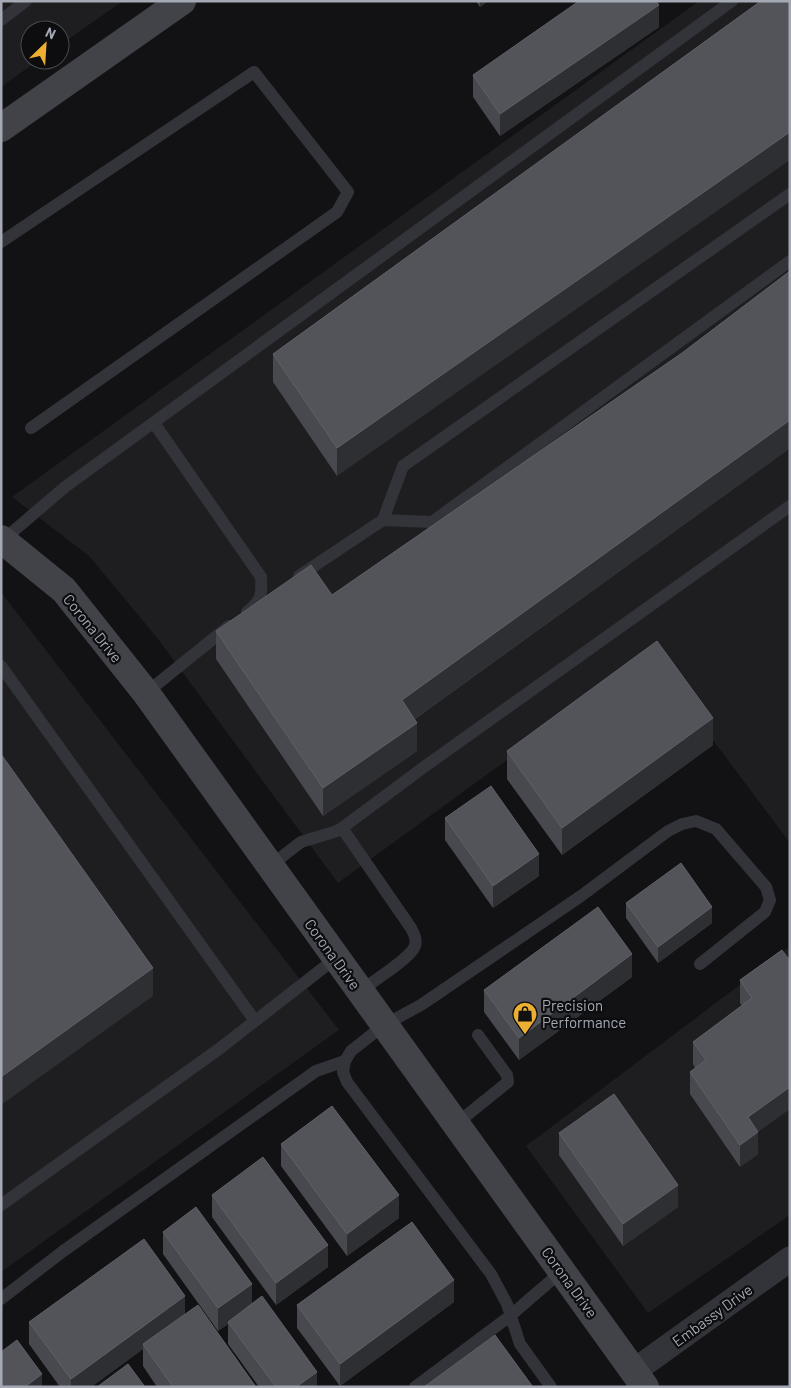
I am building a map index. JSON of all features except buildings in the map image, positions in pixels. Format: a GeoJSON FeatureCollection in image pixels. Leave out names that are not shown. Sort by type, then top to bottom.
{"type":"FeatureCollection","features":[{"type":"Feature","properties":{"kind":"street"},"geometry":{"type":"LineString","coordinates":[[1,128],[182,1]]}},
{"type":"Feature","properties":{"kind":"street","name":"Corona Drive"},"geometry":{"type":"LineString","coordinates":[[2,540],[64,590],[146,694],[640,1379]]}},
{"type":"Feature","properties":{"kind":"street","name":"Embassy Drive"},"geometry":{"type":"LineString","coordinates":[[640,1379],[790,1259]]}},
{"type":"Feature","properties":{"kind":"lane"},"geometry":{"type":"LineString","coordinates":[[1,20],[26,1]]}},
{"type":"Feature","properties":{"kind":"lane"},"geometry":{"type":"LineString","coordinates":[[2,540],[65,487],[732,1]]}},
{"type":"Feature","properties":{"kind":"lane"},"geometry":{"type":"LineString","coordinates":[[1,242],[254,72],[348,192],[337,212],[31,428]]}},
{"type":"Feature","properties":{"kind":"lane"},"geometry":{"type":"LineString","coordinates":[[289,583],[383,520],[403,466],[790,194]]}},
{"type":"Feature","properties":{"kind":"lane"},"geometry":{"type":"LineString","coordinates":[[383,520],[432,522],[790,261]]}},
{"type":"Feature","properties":{"kind":"lane"},"geometry":{"type":"LineString","coordinates":[[154,423],[261,577],[262,593],[257,604]]}},
{"type":"Feature","properties":{"kind":"lane"},"geometry":{"type":"LineString","coordinates":[[270,866],[301,842],[337,832],[432,761],[790,506]]}},
{"type":"Feature","properties":{"kind":"lane"},"geometry":{"type":"LineString","coordinates":[[146,694],[273,593]]}},
{"type":"Feature","properties":{"kind":"lane"},"geometry":{"type":"LineString","coordinates":[[1,666],[255,1021]]}},
{"type":"Feature","properties":{"kind":"lane"},"geometry":{"type":"LineString","coordinates":[[551,1387],[520,1344],[507,1304],[491,1274],[347,1082],[343,1072],[345,1061],[350,1051],[384,1025],[422,1005],[565,907],[668,831],[682,824],[696,821],[716,829],[766,887],[770,900],[765,912],[700,964]]}},
{"type":"Feature","properties":{"kind":"lane"},"geometry":{"type":"LineString","coordinates":[[342,828],[411,928],[416,939],[414,948],[396,966],[360,991]]}},
{"type":"Feature","properties":{"kind":"lane"},"geometry":{"type":"LineString","coordinates":[[1,1205],[211,1054],[336,958]]}},
{"type":"Feature","properties":{"kind":"lane"},"geometry":{"type":"LineString","coordinates":[[456,1124],[508,1082],[507,1076],[478,1035]]}},
{"type":"Feature","properties":{"kind":"lane"},"geometry":{"type":"LineString","coordinates":[[1,1299],[70,1246],[316,1071],[345,1061]]}},
{"type":"Feature","properties":{"kind":"lane"},"geometry":{"type":"LineString","coordinates":[[414,1387],[510,1316],[562,1271]]}},
{"type":"Feature","properties":{"kind":"shaded area"},"geometry":{"type":"Polygon","coordinates":[[[1,1],[123,1],[70,38],[70,20],[20,20],[20,70],[25,70],[1,87],[1,1]]]}},
{"type":"Feature","properties":{"kind":"shaded area"},"geometry":{"type":"Polygon","coordinates":[[[699,1],[790,1],[790,843],[650,656],[338,883],[158,639],[89,556],[12,497],[699,1]]]}},
{"type":"Feature","properties":{"kind":"shaded area"},"geometry":{"type":"Polygon","coordinates":[[[1,592],[339,1030],[1,1272],[1,592]]]}},
{"type":"Feature","properties":{"kind":"shaded area"},"geometry":{"type":"Polygon","coordinates":[[[790,947],[790,1215],[648,1313],[526,1146],[790,947]]]}},
{"type":"Feature","properties":{"kind":"place","name":"Precision Performance"},"geometry":{"type":"Point","coordinates":[525,1035]}}]}
